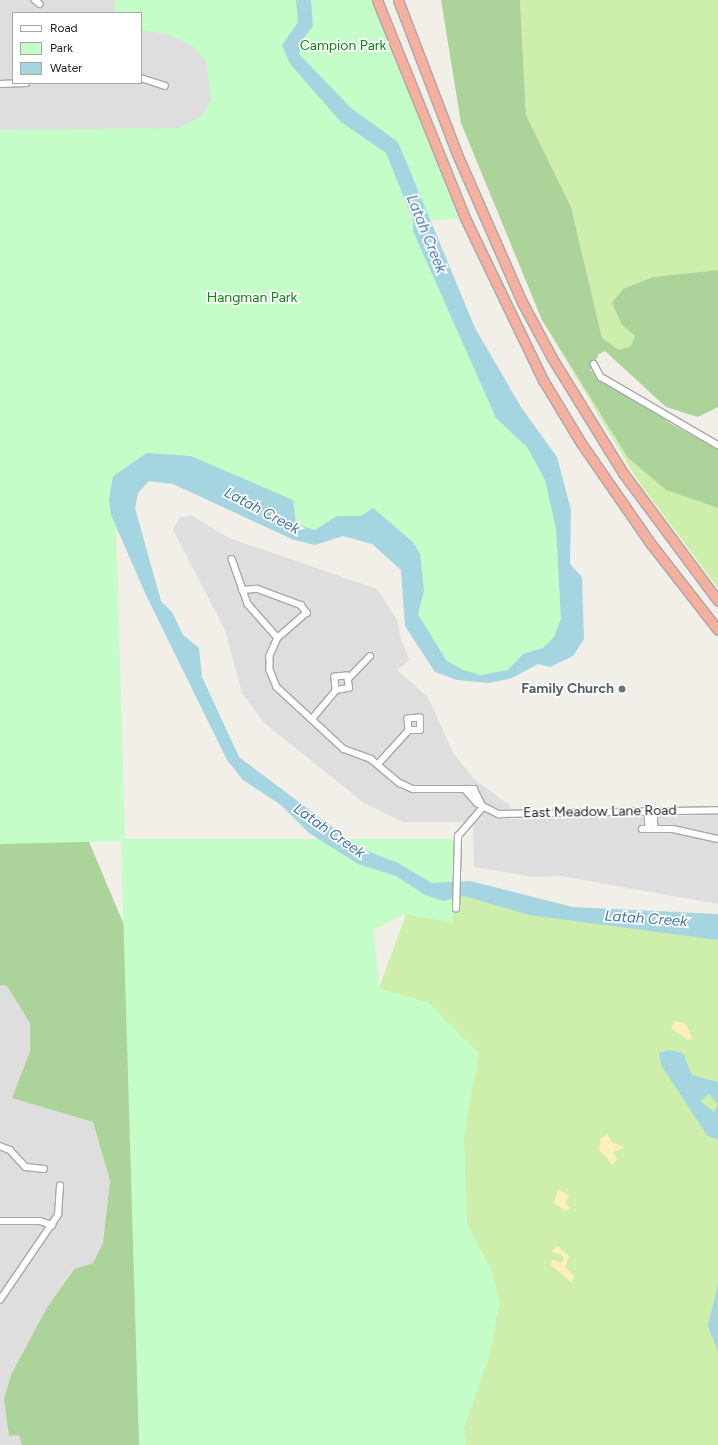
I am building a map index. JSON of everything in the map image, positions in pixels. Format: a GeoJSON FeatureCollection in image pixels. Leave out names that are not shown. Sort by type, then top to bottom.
{"type":"FeatureCollection","features":[{"type":"Feature","properties":{"kind":"highway"},"geometry":{"type":"LineString","coordinates":[[377,0],[465,218],[543,380],[581,443],[651,544],[718,630]]}},
{"type":"Feature","properties":{"kind":"highway"},"geometry":{"type":"LineString","coordinates":[[398,0],[457,154],[519,295],[552,358],[623,473],[718,600]]}},
{"type":"Feature","properties":{"kind":"street"},"geometry":{"type":"LineString","coordinates":[[142,78],[165,86]]}},
{"type":"Feature","properties":{"kind":"street"},"geometry":{"type":"LineString","coordinates":[[0,84],[12,84]]}},
{"type":"Feature","properties":{"kind":"street"},"geometry":{"type":"LineString","coordinates":[[594,364],[602,377],[718,445]]}},
{"type":"Feature","properties":{"kind":"street"},"geometry":{"type":"LineString","coordinates":[[232,558],[248,604],[278,638]]}},
{"type":"Feature","properties":{"kind":"street"},"geometry":{"type":"LineString","coordinates":[[242,590],[258,589],[301,605],[307,613],[278,638],[270,656],[272,678],[277,687],[344,749],[378,764],[413,789],[465,789],[479,793],[483,807]]}},
{"type":"Feature","properties":{"kind":"street"},"geometry":{"type":"LineString","coordinates":[[312,718],[336,690],[349,688],[349,678],[370,656]]}},
{"type":"Feature","properties":{"kind":"street"},"geometry":{"type":"LineString","coordinates":[[336,690],[335,677],[342,674],[349,678]]}},
{"type":"Feature","properties":{"kind":"street"},"geometry":{"type":"LineString","coordinates":[[378,764],[409,730]]}},
{"type":"Feature","properties":{"kind":"street"},"geometry":{"type":"LineString","coordinates":[[465,789],[483,807]]}},
{"type":"Feature","properties":{"kind":"street"},"geometry":{"type":"LineString","coordinates":[[456,909],[455,859],[458,836],[483,807]]}},
{"type":"Feature","properties":{"kind":"street","name":"East Meadow Lane Road"},"geometry":{"type":"LineString","coordinates":[[483,807],[499,814],[718,810]]}},
{"type":"Feature","properties":{"kind":"street"},"geometry":{"type":"LineString","coordinates":[[651,811],[652,829]]}},
{"type":"Feature","properties":{"kind":"street"},"geometry":{"type":"LineString","coordinates":[[642,829],[673,828],[718,840]]}},
{"type":"Feature","properties":{"kind":"street"},"geometry":{"type":"LineString","coordinates":[[0,1146],[10,1150],[26,1167],[44,1169]]}},
{"type":"Feature","properties":{"kind":"street"},"geometry":{"type":"LineString","coordinates":[[0,1300],[58,1215],[60,1186]]}},
{"type":"Feature","properties":{"kind":"street"},"geometry":{"type":"LineString","coordinates":[[0,1221],[40,1221],[52,1225]]}},
{"type":"Feature","properties":{"kind":"shaded area"},"geometry":{"type":"Polygon","coordinates":[[[0,0],[115,0],[116,12],[12,12],[12,84],[142,84],[142,30],[170,34],[193,46],[207,61],[211,100],[203,117],[178,129],[0,131],[0,0]]]}},
{"type":"Feature","properties":{"kind":"shaded area"},"geometry":{"type":"Polygon","coordinates":[[[191,515],[229,538],[377,589],[397,620],[401,640],[410,660],[397,670],[428,697],[453,753],[474,779],[509,805],[511,819],[718,815],[718,904],[561,876],[532,877],[474,867],[473,822],[403,822],[364,803],[264,723],[242,693],[225,630],[173,530],[179,518],[191,515]]]}},
{"type":"Feature","properties":{"kind":"shaded area"},"geometry":{"type":"Polygon","coordinates":[[[0,985],[7,986],[30,1022],[30,1051],[12,1098],[93,1122],[110,1181],[103,1243],[93,1263],[73,1269],[48,1306],[19,1434],[22,1445],[0,1445],[0,985]]]}},
{"type":"Feature","properties":{"kind":"green space","name":"Hangman Park"},"geometry":{"type":"Polygon","coordinates":[[[114,0],[372,0],[459,219],[420,221],[467,333],[534,441],[561,511],[563,642],[510,674],[486,679],[459,675],[411,619],[414,586],[380,530],[316,538],[149,466],[116,524],[125,839],[453,839],[453,923],[406,914],[374,929],[379,988],[429,1003],[479,1053],[464,1136],[467,1223],[490,1268],[500,1301],[489,1357],[464,1428],[466,1445],[139,1445],[121,841],[0,844],[0,130],[178,128],[202,116],[211,100],[206,61],[193,47],[170,35],[142,30],[142,12],[115,12],[114,0]]]}},
{"type":"Feature","properties":{"kind":"green space"},"geometry":{"type":"Polygon","coordinates":[[[441,0],[520,0],[526,115],[571,207],[602,338],[619,350],[631,346],[635,336],[622,325],[612,303],[623,289],[653,277],[718,270],[718,407],[698,417],[666,407],[605,351],[599,354],[590,370],[673,425],[718,449],[718,508],[666,490],[628,458],[542,320],[461,123],[441,0]]]}},
{"type":"Feature","properties":{"kind":"green space"},"geometry":{"type":"Polygon","coordinates":[[[520,0],[718,0],[718,270],[653,277],[622,325],[635,336],[631,346],[619,350],[602,338],[571,207],[526,115],[520,0]]]}},
{"type":"Feature","properties":{"kind":"green space"},"geometry":{"type":"Polygon","coordinates":[[[542,320],[628,458],[666,490],[718,508],[718,588],[638,481],[542,320]]]}},
{"type":"Feature","properties":{"kind":"green space"},"geometry":{"type":"Polygon","coordinates":[[[0,834],[87,837],[343,1445],[22,1445],[19,1435],[9,1436],[4,1399],[11,1375],[48,1306],[74,1269],[93,1263],[103,1243],[110,1181],[93,1122],[12,1098],[30,1051],[30,1023],[7,986],[0,985],[0,834]]]}},
{"type":"Feature","properties":{"kind":"green space"},"geometry":{"type":"Polygon","coordinates":[[[452,887],[528,905],[718,925],[718,1445],[466,1445],[379,988],[406,914],[454,906],[452,887]]]}},
{"type":"Feature","properties":{"kind":"sand"},"geometry":{"type":"Polygon","coordinates":[[[675,1021],[686,1024],[692,1038],[688,1040],[671,1028],[675,1021]]]}},
{"type":"Feature","properties":{"kind":"sand"},"geometry":{"type":"Polygon","coordinates":[[[608,1135],[612,1142],[625,1148],[613,1152],[617,1159],[613,1165],[599,1150],[601,1138],[608,1135]]]}},
{"type":"Feature","properties":{"kind":"sand"},"geometry":{"type":"Polygon","coordinates":[[[558,1189],[569,1196],[565,1203],[570,1208],[566,1211],[554,1203],[558,1189]]]}},
{"type":"Feature","properties":{"kind":"sand"},"geometry":{"type":"Polygon","coordinates":[[[557,1246],[569,1256],[565,1267],[574,1276],[571,1282],[551,1265],[552,1259],[561,1263],[564,1259],[561,1254],[551,1252],[557,1246]]]}},
{"type":"Feature","properties":{"kind":"water","name":"Latah Creek"},"geometry":{"type":"Polygon","coordinates":[[[296,0],[311,0],[313,26],[303,39],[299,54],[351,108],[398,142],[475,328],[521,407],[557,457],[571,510],[570,564],[582,577],[584,639],[573,656],[550,667],[538,664],[512,678],[489,683],[457,680],[435,672],[405,626],[401,570],[372,544],[343,536],[315,545],[294,540],[173,484],[149,481],[138,493],[135,508],[161,601],[172,612],[183,635],[199,648],[202,677],[239,757],[360,848],[398,863],[432,883],[470,881],[573,907],[718,914],[718,940],[529,915],[464,896],[443,901],[425,895],[396,876],[358,864],[309,833],[281,805],[243,780],[227,760],[146,595],[111,515],[109,499],[113,476],[147,453],[191,456],[293,500],[296,524],[315,530],[337,516],[361,516],[373,508],[413,542],[420,554],[424,591],[418,614],[446,660],[463,670],[481,675],[508,670],[523,654],[543,648],[554,637],[561,619],[556,529],[545,480],[527,447],[496,418],[413,231],[413,220],[386,153],[341,122],[290,64],[282,45],[298,22],[296,0]]]}},
{"type":"Feature","properties":{"kind":"water"},"geometry":{"type":"Polygon","coordinates":[[[669,1050],[683,1053],[692,1075],[718,1082],[718,1104],[718,1140],[707,1135],[661,1065],[659,1053],[669,1050]],[[709,1094],[700,1101],[714,1112],[718,1104],[709,1094]]]}},
{"type":"Feature","properties":{"kind":"water"},"geometry":{"type":"Polygon","coordinates":[[[718,1284],[718,1352],[708,1326],[718,1284]]]}},
{"type":"Feature","properties":{"kind":"place","name":"Family Church"},"geometry":{"type":"Point","coordinates":[622,689]}},
{"type":"Feature","properties":{"kind":"park label","name":"Campion Park"},"geometry":{"type":"Point","coordinates":[343,46]}}]}
